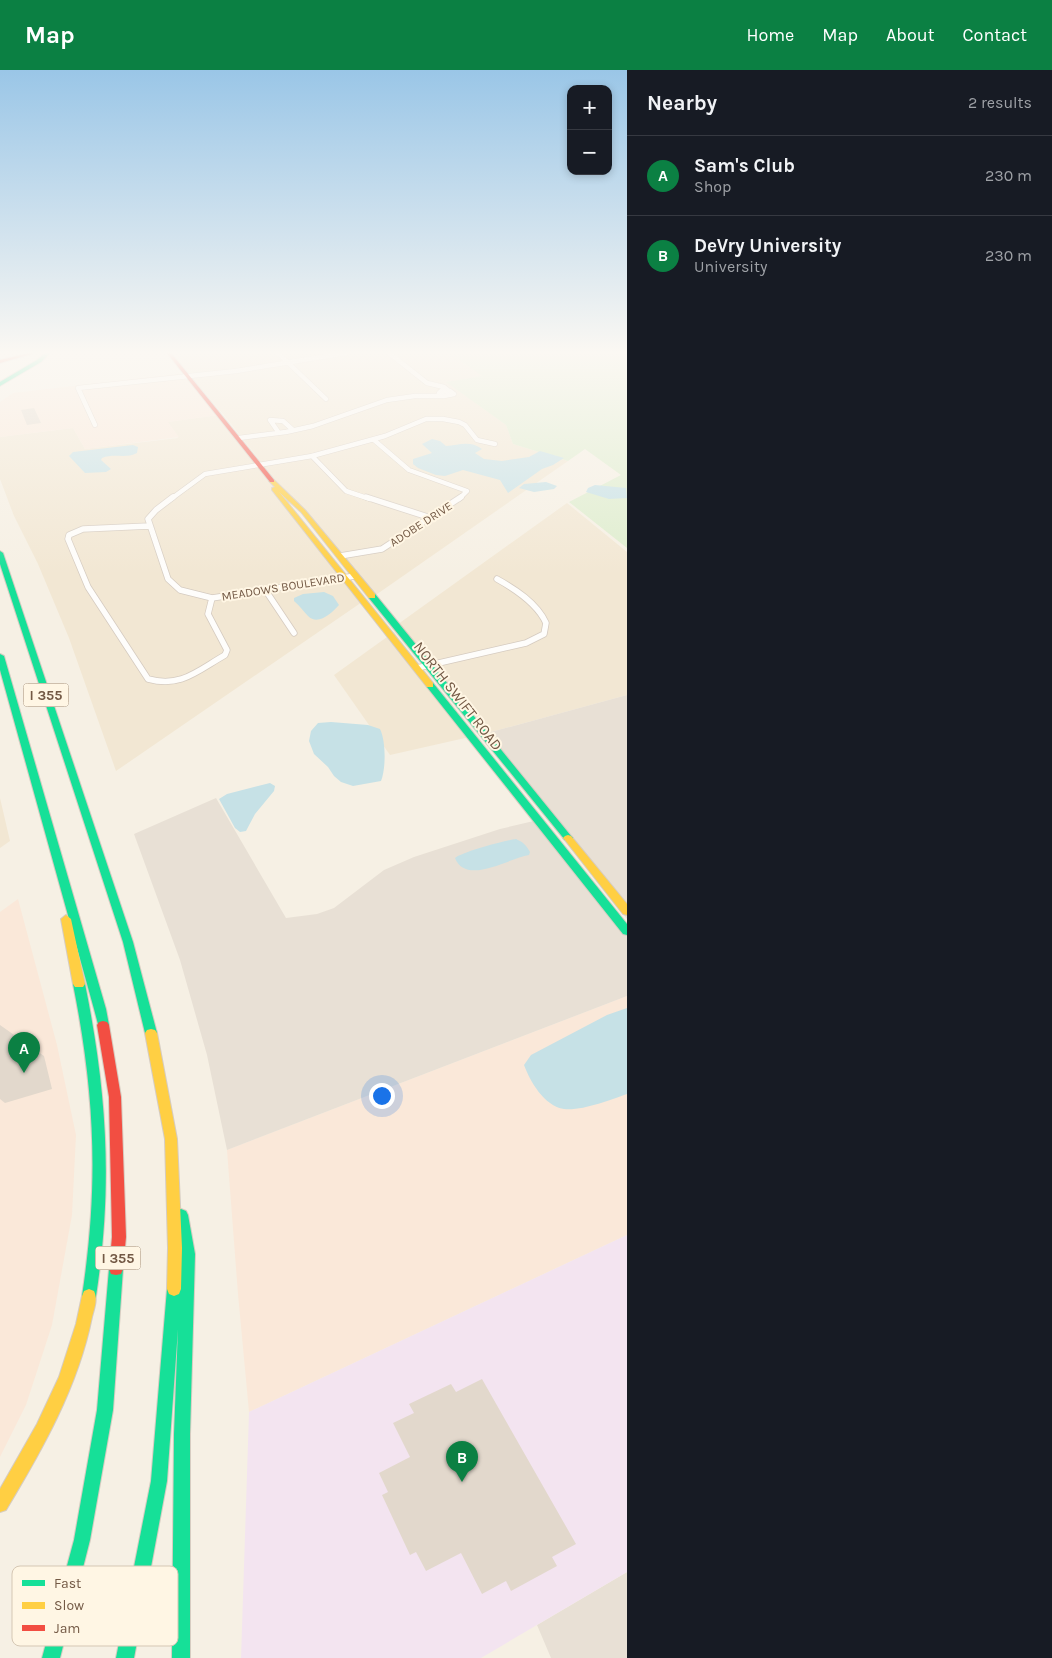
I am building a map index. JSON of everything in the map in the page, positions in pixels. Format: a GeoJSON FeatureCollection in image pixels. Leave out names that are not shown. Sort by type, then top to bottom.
{"type":"FeatureCollection","features":[{"type":"Feature","properties":{"kind":"main road","name":"NORTH SWIFT ROAD"},"geometry":{"type":"LineString","coordinates":[[230,427],[269,478],[303,511],[340,556],[350,576],[417,668],[627,931]]}},
{"type":"Feature","properties":{"kind":"main road","name":"NORTH SWIFT ROAD"},"geometry":{"type":"LineString","coordinates":[[269,478],[268,481],[428,665],[627,911]]}},
{"type":"Feature","properties":{"kind":"main road","name":"I 355"},"geometry":{"type":"LineString","coordinates":[[0,553],[128,942],[147,1014],[162,1084],[171,1139],[174,1286],[159,1481],[143,1566]]}},
{"type":"Feature","properties":{"kind":"main road","name":"I 355"},"geometry":{"type":"LineString","coordinates":[[0,656],[106,1036],[115,1097],[119,1237],[105,1410],[82,1540],[75,1566]]}},
{"type":"Feature","properties":{"kind":"main road"},"geometry":{"type":"LineString","coordinates":[[0,1504],[30,1456],[63,1388],[78,1344],[97,1250],[100,1171],[95,1072],[57,859]]}},
{"type":"Feature","properties":{"kind":"main road"},"geometry":{"type":"LineString","coordinates":[[173,1167],[188,1254],[182,1434],[181,1658]]}},
{"type":"Feature","properties":{"kind":"street"},"geometry":{"type":"LineString","coordinates":[[274,427],[279,433]]}},
{"type":"Feature","properties":{"kind":"street"},"geometry":{"type":"LineString","coordinates":[[239,438],[279,433],[304,427]]}},
{"type":"Feature","properties":{"kind":"street"},"geometry":{"type":"LineString","coordinates":[[212,598],[208,614],[227,650],[225,655],[178,682],[162,683],[148,679],[88,587],[68,539],[69,535],[83,530],[149,526],[148,519],[156,510],[205,474],[312,456],[374,440],[406,427]]}},
{"type":"Feature","properties":{"kind":"street"},"geometry":{"type":"LineString","coordinates":[[465,427],[477,440],[495,444]]}},
{"type":"Feature","properties":{"kind":"street","name":"ADOBE DRIVE"},"geometry":{"type":"LineString","coordinates":[[340,556],[382,549],[466,494],[466,489],[409,470],[374,440]]}},
{"type":"Feature","properties":{"kind":"street"},"geometry":{"type":"LineString","coordinates":[[312,456],[346,491],[431,518]]}},
{"type":"Feature","properties":{"kind":"street","name":"MEADOWS BOULEVARD"},"geometry":{"type":"LineString","coordinates":[[149,526],[171,583],[180,590],[212,598],[350,576]]}},
{"type":"Feature","properties":{"kind":"street"},"geometry":{"type":"LineString","coordinates":[[417,668],[428,665],[438,666],[472,658],[476,655],[531,642],[544,634],[546,626],[543,616],[517,590],[496,580]]}},
{"type":"Feature","properties":{"kind":"street"},"geometry":{"type":"LineString","coordinates":[[266,590],[294,633]]}},
{"type":"Feature","properties":{"kind":"shaded area"},"geometry":{"type":"Polygon","coordinates":[[[0,427],[172,427],[179,437],[85,449],[73,428],[0,437],[0,427]]]}},
{"type":"Feature","properties":{"kind":"shaded area"},"geometry":{"type":"Polygon","coordinates":[[[171,427],[229,427],[365,600],[116,771],[69,638],[38,564],[14,516],[0,479],[0,437],[73,428],[85,449],[178,438],[171,427]]]}},
{"type":"Feature","properties":{"kind":"shaded area"},"geometry":{"type":"Polygon","coordinates":[[[233,427],[507,427],[513,444],[568,461],[370,599],[233,427]]]}},
{"type":"Feature","properties":{"kind":"shaded area"},"geometry":{"type":"Polygon","coordinates":[[[567,503],[627,552],[627,695],[480,735],[394,627],[567,503]]]}},
{"type":"Feature","properties":{"kind":"shaded area"},"geometry":{"type":"Polygon","coordinates":[[[394,632],[427,678],[474,736],[390,755],[334,675],[394,632]]]}},
{"type":"Feature","properties":{"kind":"shaded area"},"geometry":{"type":"Polygon","coordinates":[[[627,695],[627,919],[480,735],[627,695]]]}},
{"type":"Feature","properties":{"kind":"shaded area"},"geometry":{"type":"Polygon","coordinates":[[[0,798],[10,841],[0,848],[0,798]]]}},
{"type":"Feature","properties":{"kind":"shaded area"},"geometry":{"type":"Polygon","coordinates":[[[216,798],[286,918],[317,914],[334,908],[384,870],[414,857],[500,829],[538,820],[627,932],[627,996],[227,1150],[207,1055],[180,960],[134,834],[216,798]]]}},
{"type":"Feature","properties":{"kind":"shaded area"},"geometry":{"type":"Polygon","coordinates":[[[18,899],[57,1045],[76,1135],[72,1215],[52,1325],[26,1405],[0,1457],[0,912],[18,899]]]}},
{"type":"Feature","properties":{"kind":"shaded area"},"geometry":{"type":"Polygon","coordinates":[[[627,996],[627,1235],[249,1412],[227,1150],[627,996]]]}},
{"type":"Feature","properties":{"kind":"shaded area"},"geometry":{"type":"Polygon","coordinates":[[[627,1235],[627,1572],[481,1658],[241,1658],[249,1412],[627,1235]]]}},
{"type":"Feature","properties":{"kind":"shaded area"},"geometry":{"type":"Polygon","coordinates":[[[627,1572],[627,1658],[551,1658],[537,1625],[627,1572]]]}},
{"type":"Feature","properties":{"kind":"green space"},"geometry":{"type":"Polygon","coordinates":[[[507,427],[627,427],[627,548],[569,502],[621,475],[585,449],[568,461],[513,444],[507,427]]]}},
{"type":"Feature","properties":{"kind":"water"},"geometry":{"type":"Polygon","coordinates":[[[432,439],[440,441],[446,446],[464,444],[478,446],[482,449],[475,453],[484,459],[502,461],[529,457],[540,451],[564,458],[542,469],[508,493],[500,480],[463,470],[445,476],[436,475],[418,468],[413,464],[413,459],[432,453],[422,444],[432,439]]]}},
{"type":"Feature","properties":{"kind":"water"},"geometry":{"type":"Polygon","coordinates":[[[133,445],[138,447],[137,453],[133,455],[102,458],[101,460],[111,469],[106,472],[85,473],[69,456],[73,452],[133,445]]]}},
{"type":"Feature","properties":{"kind":"water"},"geometry":{"type":"Polygon","coordinates":[[[546,482],[557,486],[554,489],[534,492],[519,488],[524,484],[546,482]]]}},
{"type":"Feature","properties":{"kind":"water"},"geometry":{"type":"Polygon","coordinates":[[[595,485],[626,488],[627,498],[609,499],[586,492],[588,488],[595,485]]]}},
{"type":"Feature","properties":{"kind":"water"},"geometry":{"type":"Polygon","coordinates":[[[324,592],[333,596],[339,605],[329,615],[320,619],[312,619],[294,601],[294,598],[303,594],[324,592]]]}},
{"type":"Feature","properties":{"kind":"water"},"geometry":{"type":"Polygon","coordinates":[[[331,722],[368,725],[380,729],[385,755],[381,781],[353,786],[341,782],[314,754],[309,741],[311,731],[318,723],[331,722]]]}},
{"type":"Feature","properties":{"kind":"water"},"geometry":{"type":"Polygon","coordinates":[[[270,783],[275,786],[274,791],[255,814],[246,831],[240,832],[235,828],[219,799],[227,794],[270,783]]]}},
{"type":"Feature","properties":{"kind":"water"},"geometry":{"type":"Polygon","coordinates":[[[516,839],[526,846],[530,852],[529,855],[478,870],[468,870],[461,866],[455,858],[494,844],[516,839]]]}},
{"type":"Feature","properties":{"kind":"water"},"geometry":{"type":"Polygon","coordinates":[[[627,1008],[627,1094],[596,1104],[571,1109],[557,1107],[544,1098],[534,1085],[524,1065],[531,1055],[607,1015],[627,1008]]]}},
{"type":"Feature","properties":{"kind":"building"},"geometry":{"type":"Polygon","coordinates":[[[0,1025],[44,1056],[52,1089],[5,1103],[0,1099],[0,1025]]]}},
{"type":"Feature","properties":{"kind":"building"},"geometry":{"type":"Polygon","coordinates":[[[482,1379],[576,1544],[552,1557],[557,1566],[511,1591],[506,1581],[482,1594],[461,1553],[426,1571],[416,1552],[410,1555],[382,1495],[388,1492],[379,1473],[410,1457],[393,1423],[414,1413],[409,1404],[451,1384],[456,1392],[482,1379]]]}},
{"type":"Feature","properties":{"kind":"traffic: fast"},"geometry":{"type":"LineString","coordinates":[[0,553],[128,942],[151,1033]]}},
{"type":"Feature","properties":{"kind":"traffic: fast"},"geometry":{"type":"LineString","coordinates":[[372,596],[568,838]]}},
{"type":"Feature","properties":{"kind":"traffic: fast"},"geometry":{"type":"LineString","coordinates":[[0,656],[103,1025]]}},
{"type":"Feature","properties":{"kind":"traffic: fast"},"geometry":{"type":"LineString","coordinates":[[430,685],[627,931]]}},
{"type":"Feature","properties":{"kind":"traffic: fast"},"geometry":{"type":"LineString","coordinates":[[79,984],[93,1062],[100,1140],[99,1218],[89,1296]]}},
{"type":"Feature","properties":{"kind":"traffic: fast"},"geometry":{"type":"LineString","coordinates":[[181,1215],[188,1254],[182,1434],[181,1658]]}},
{"type":"Feature","properties":{"kind":"traffic: fast"},"geometry":{"type":"LineString","coordinates":[[75,1566],[82,1540],[105,1410],[116,1269]]}},
{"type":"Feature","properties":{"kind":"traffic: fast"},"geometry":{"type":"LineString","coordinates":[[143,1566],[159,1481],[174,1289]]}},
{"type":"Feature","properties":{"kind":"traffic: fast"},"geometry":{"type":"LineString","coordinates":[[51,1658],[54,1646]]}},
{"type":"Feature","properties":{"kind":"traffic: fast"},"geometry":{"type":"LineString","coordinates":[[125,1658],[127,1646]]}},
{"type":"Feature","properties":{"kind":"traffic: slow"},"geometry":{"type":"LineString","coordinates":[[272,481],[303,511],[372,596]]}},
{"type":"Feature","properties":{"kind":"traffic: slow"},"geometry":{"type":"LineString","coordinates":[[274,489],[430,685]]}},
{"type":"Feature","properties":{"kind":"traffic: slow"},"geometry":{"type":"LineString","coordinates":[[568,838],[627,911]]}},
{"type":"Feature","properties":{"kind":"traffic: slow"},"geometry":{"type":"LineString","coordinates":[[66,919],[79,984]]}},
{"type":"Feature","properties":{"kind":"traffic: slow"},"geometry":{"type":"LineString","coordinates":[[151,1033],[171,1139],[175,1248],[174,1289]]}},
{"type":"Feature","properties":{"kind":"traffic: slow"},"geometry":{"type":"LineString","coordinates":[[0,1504],[43,1430],[55,1404],[75,1351],[89,1296]]}},
{"type":"Feature","properties":{"kind":"traffic: jam"},"geometry":{"type":"LineString","coordinates":[[229,427],[272,481]]}},
{"type":"Feature","properties":{"kind":"traffic: jam"},"geometry":{"type":"LineString","coordinates":[[103,1025],[115,1097],[119,1237],[116,1269]]}},
{"type":"Feature","properties":{"kind":"place","name":"Sam's Club"},"geometry":{"type":"Point","coordinates":[24,1073]}},
{"type":"Feature","properties":{"kind":"place","name":"DeVry University"},"geometry":{"type":"Point","coordinates":[462,1482]}}]}
